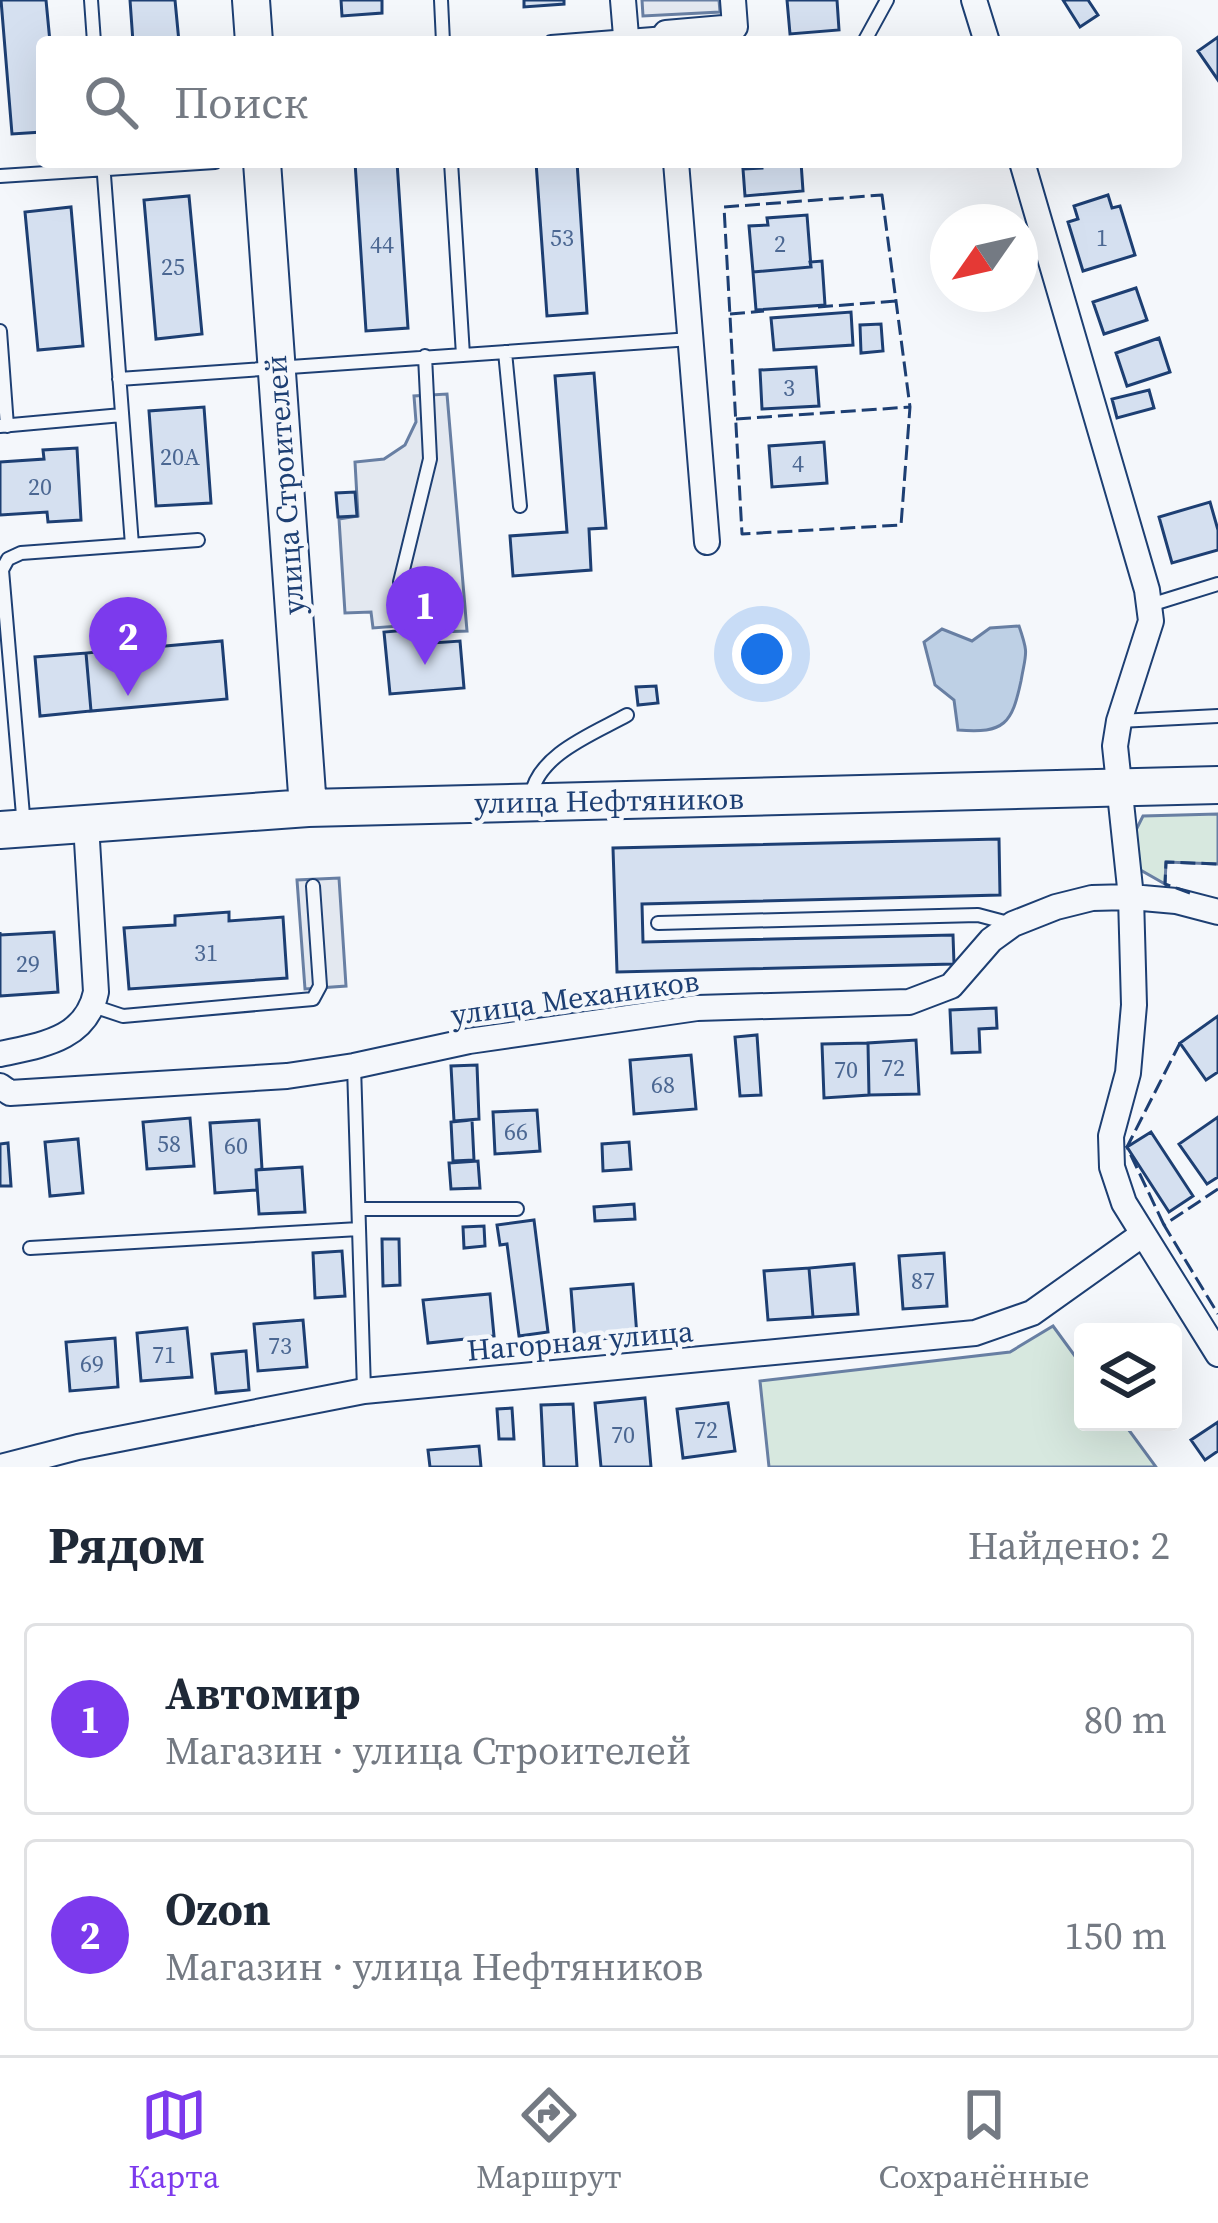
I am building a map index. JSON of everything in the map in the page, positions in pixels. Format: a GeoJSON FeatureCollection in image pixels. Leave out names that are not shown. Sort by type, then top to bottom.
{"type":"FeatureCollection","features":[{"type":"Feature","properties":{"kind":"main road"},"geometry":{"type":"LineString","coordinates":[[251,0],[254,36]]}},
{"type":"Feature","properties":{"kind":"main road","name":"улица Строителей"},"geometry":{"type":"LineString","coordinates":[[262,168],[308,808]]}},
{"type":"Feature","properties":{"kind":"main road","name":"улица Нефтяников"},"geometry":{"type":"LineString","coordinates":[[12,829],[308,808],[1218,785]]}},
{"type":"Feature","properties":{"kind":"street"},"geometry":{"type":"LineString","coordinates":[[623,0],[626,36]]}},
{"type":"Feature","properties":{"kind":"street"},"geometry":{"type":"LineString","coordinates":[[733,0],[744,35]]}},
{"type":"Feature","properties":{"kind":"street"},"geometry":{"type":"LineString","coordinates":[[974,0],[985,36]]}},
{"type":"Feature","properties":{"kind":"street"},"geometry":{"type":"LineString","coordinates":[[677,168],[707,542]]}},
{"type":"Feature","properties":{"kind":"street"},"geometry":{"type":"LineString","coordinates":[[1024,168],[1151,621],[1115,746],[1130,897],[1133,1040],[1111,1136],[1112,1167],[1124,1204],[1218,1354]]}},
{"type":"Feature","properties":{"kind":"street"},"geometry":{"type":"LineString","coordinates":[[0,1054],[38,1046],[76,1030],[93,1006],[86,824]]}},
{"type":"Feature","properties":{"kind":"street","name":"улица Механиков"},"geometry":{"type":"LineString","coordinates":[[0,1086],[10,1093],[286,1076],[469,1041],[676,1010],[909,1002],[951,986],[1013,924],[1092,898],[1176,901],[1218,913]]}},
{"type":"Feature","properties":{"kind":"street","name":"Нагорная улица"},"geometry":{"type":"LineString","coordinates":[[1,1467],[78,1447],[364,1391],[975,1333],[1032,1313],[1143,1234]]}},
{"type":"Feature","properties":{"kind":"lane"},"geometry":{"type":"LineString","coordinates":[[91,0],[94,36]]}},
{"type":"Feature","properties":{"kind":"lane"},"geometry":{"type":"LineString","coordinates":[[441,0],[443,36]]}},
{"type":"Feature","properties":{"kind":"lane"},"geometry":{"type":"LineString","coordinates":[[873,0],[875,22]]}},
{"type":"Feature","properties":{"kind":"lane"},"geometry":{"type":"LineString","coordinates":[[867,36],[887,0]]}},
{"type":"Feature","properties":{"kind":"lane"},"geometry":{"type":"LineString","coordinates":[[0,176],[83,168]]}},
{"type":"Feature","properties":{"kind":"lane"},"geometry":{"type":"LineString","coordinates":[[104,168],[132,545]]}},
{"type":"Feature","properties":{"kind":"lane"},"geometry":{"type":"LineString","coordinates":[[451,168],[463,355]]}},
{"type":"Feature","properties":{"kind":"lane"},"geometry":{"type":"LineString","coordinates":[[0,331],[4,426],[122,415]]}},
{"type":"Feature","properties":{"kind":"lane"},"geometry":{"type":"LineString","coordinates":[[119,379],[691,340]]}},
{"type":"Feature","properties":{"kind":"lane"},"geometry":{"type":"LineString","coordinates":[[505,352],[520,506]]}},
{"type":"Feature","properties":{"kind":"lane"},"geometry":{"type":"LineString","coordinates":[[400,582],[430,459],[425,356]]}},
{"type":"Feature","properties":{"kind":"lane"},"geometry":{"type":"LineString","coordinates":[[12,829],[1,570],[8,559],[21,553],[198,541]]}},
{"type":"Feature","properties":{"kind":"lane"},"geometry":{"type":"LineString","coordinates":[[1148,605],[1218,584]]}},
{"type":"Feature","properties":{"kind":"lane"},"geometry":{"type":"LineString","coordinates":[[530,803],[534,779],[545,765],[627,715]]}},
{"type":"Feature","properties":{"kind":"lane"},"geometry":{"type":"LineString","coordinates":[[1119,721],[1218,716]]}},
{"type":"Feature","properties":{"kind":"lane"},"geometry":{"type":"LineString","coordinates":[[93,1006],[123,1016],[313,998],[320,986],[313,886]]}},
{"type":"Feature","properties":{"kind":"lane"},"geometry":{"type":"LineString","coordinates":[[658,923],[978,915],[1013,924]]}},
{"type":"Feature","properties":{"kind":"lane"},"geometry":{"type":"LineString","coordinates":[[354,1066],[364,1391]]}},
{"type":"Feature","properties":{"kind":"lane"},"geometry":{"type":"LineString","coordinates":[[360,1210],[517,1209]]}},
{"type":"Feature","properties":{"kind":"lane"},"geometry":{"type":"LineString","coordinates":[[29,1248],[359,1229]]}},
{"type":"Feature","properties":{"kind":"shaded area"},"geometry":{"type":"Polygon","coordinates":[[[642,0],[719,0],[720,12],[643,16],[642,0]]]}},
{"type":"Feature","properties":{"kind":"shaded area"},"geometry":{"type":"Polygon","coordinates":[[[447,394],[467,631],[439,632],[438,623],[373,628],[371,612],[345,613],[339,519],[358,516],[355,462],[384,459],[405,445],[416,422],[414,396],[447,394]]]}},
{"type":"Feature","properties":{"kind":"shaded area"},"geometry":{"type":"Polygon","coordinates":[[[1218,814],[1218,864],[1166,862],[1165,884],[1137,868],[1132,838],[1143,816],[1218,814]]]}},
{"type":"Feature","properties":{"kind":"shaded area"},"geometry":{"type":"Polygon","coordinates":[[[339,878],[346,986],[305,989],[297,880],[339,878]]]}},
{"type":"Feature","properties":{"kind":"shaded area"},"geometry":{"type":"Polygon","coordinates":[[[1053,1326],[1074,1355],[1074,1431],[1130,1431],[1156,1467],[769,1467],[760,1381],[1010,1352],[1053,1326]]]}},
{"type":"Feature","properties":{"kind":"water"},"geometry":{"type":"Polygon","coordinates":[[[1019,626],[1025,658],[1010,716],[986,730],[958,730],[954,700],[935,685],[924,642],[942,629],[972,641],[990,628],[1019,626]]]}},
{"type":"Feature","properties":{"kind":"building"},"geometry":{"type":"Polygon","coordinates":[[[1,0],[46,0],[49,36],[36,36],[36,132],[12,134],[1,0]]]}},
{"type":"Feature","properties":{"kind":"building"},"geometry":{"type":"Polygon","coordinates":[[[130,0],[175,0],[178,36],[133,36],[130,0]]]}},
{"type":"Feature","properties":{"kind":"building"},"geometry":{"type":"Polygon","coordinates":[[[341,0],[382,0],[382,13],[342,16],[341,0]]]}},
{"type":"Feature","properties":{"kind":"building"},"geometry":{"type":"Polygon","coordinates":[[[524,0],[564,0],[564,4],[524,7],[524,0]]]}},
{"type":"Feature","properties":{"kind":"building"},"geometry":{"type":"Polygon","coordinates":[[[787,0],[837,0],[839,30],[790,34],[787,0]]]}},
{"type":"Feature","properties":{"kind":"building"},"geometry":{"type":"Polygon","coordinates":[[[1063,0],[1088,0],[1098,15],[1080,27],[1063,0]]]}},
{"type":"Feature","properties":{"kind":"building"},"geometry":{"type":"Polygon","coordinates":[[[1218,37],[1218,80],[1198,51],[1218,37]]]}},
{"type":"Feature","properties":{"kind":"building"},"geometry":{"type":"Polygon","coordinates":[[[355,168],[397,168],[408,328],[366,331],[355,168]]]}},
{"type":"Feature","properties":{"kind":"building"},"geometry":{"type":"Polygon","coordinates":[[[536,168],[577,168],[587,313],[547,316],[536,168]]]}},
{"type":"Feature","properties":{"kind":"building"},"geometry":{"type":"Polygon","coordinates":[[[801,168],[803,191],[745,196],[743,169],[801,168]]]}},
{"type":"Feature","properties":{"kind":"building"},"geometry":{"type":"Polygon","coordinates":[[[1108,195],[1112,208],[1120,206],[1135,255],[1083,271],[1068,222],[1078,219],[1074,206],[1108,195]]]}},
{"type":"Feature","properties":{"kind":"building"},"geometry":{"type":"Polygon","coordinates":[[[189,196],[202,334],[156,339],[144,200],[189,196]]]}},
{"type":"Feature","properties":{"kind":"building"},"geometry":{"type":"Polygon","coordinates":[[[71,207],[83,346],[38,350],[25,212],[71,207]]]}},
{"type":"Feature","properties":{"kind":"building"},"geometry":{"type":"Polygon","coordinates":[[[807,215],[811,267],[753,272],[749,226],[768,225],[767,218],[807,215]]]}},
{"type":"Feature","properties":{"kind":"building"},"geometry":{"type":"Polygon","coordinates":[[[822,261],[825,305],[756,310],[753,272],[811,267],[810,262],[822,261]]]}},
{"type":"Feature","properties":{"kind":"building"},"geometry":{"type":"Polygon","coordinates":[[[1136,288],[1147,320],[1104,334],[1093,302],[1136,288]]]}},
{"type":"Feature","properties":{"kind":"building"},"geometry":{"type":"Polygon","coordinates":[[[851,312],[853,345],[774,350],[771,318],[851,312]]]}},
{"type":"Feature","properties":{"kind":"building"},"geometry":{"type":"Polygon","coordinates":[[[881,324],[883,351],[861,353],[860,325],[881,324]]]}},
{"type":"Feature","properties":{"kind":"building"},"geometry":{"type":"Polygon","coordinates":[[[1159,338],[1170,372],[1127,386],[1116,353],[1159,338]]]}},
{"type":"Feature","properties":{"kind":"building"},"geometry":{"type":"Polygon","coordinates":[[[816,367],[819,406],[762,409],[760,370],[816,367]]]}},
{"type":"Feature","properties":{"kind":"building"},"geometry":{"type":"Polygon","coordinates":[[[594,373],[606,528],[589,529],[591,570],[513,576],[510,536],[567,532],[555,376],[594,373]]]}},
{"type":"Feature","properties":{"kind":"building"},"geometry":{"type":"Polygon","coordinates":[[[1149,390],[1154,408],[1117,418],[1112,399],[1149,390]]]}},
{"type":"Feature","properties":{"kind":"building"},"geometry":{"type":"Polygon","coordinates":[[[204,407],[211,503],[156,506],[149,411],[204,407]]]}},
{"type":"Feature","properties":{"kind":"building"},"geometry":{"type":"Polygon","coordinates":[[[824,442],[827,483],[772,487],[769,446],[824,442]]]}},
{"type":"Feature","properties":{"kind":"building"},"geometry":{"type":"Polygon","coordinates":[[[77,448],[81,520],[48,522],[47,512],[0,515],[0,462],[44,459],[43,450],[77,448]]]}},
{"type":"Feature","properties":{"kind":"building"},"geometry":{"type":"Polygon","coordinates":[[[355,492],[357,516],[338,517],[336,493],[355,492]]]}},
{"type":"Feature","properties":{"kind":"building"},"geometry":{"type":"Polygon","coordinates":[[[1210,502],[1218,550],[1172,563],[1159,517],[1210,502]]]}},
{"type":"Feature","properties":{"kind":"building"},"geometry":{"type":"Polygon","coordinates":[[[432,628],[433,643],[460,641],[464,688],[390,694],[384,632],[432,628]]]}},
{"type":"Feature","properties":{"kind":"building"},"geometry":{"type":"Polygon","coordinates":[[[222,641],[227,699],[91,711],[86,653],[222,641]]]}},
{"type":"Feature","properties":{"kind":"building"},"geometry":{"type":"Polygon","coordinates":[[[86,653],[91,711],[40,716],[35,657],[86,653]]]}},
{"type":"Feature","properties":{"kind":"building"},"geometry":{"type":"Polygon","coordinates":[[[656,686],[658,703],[638,705],[636,687],[656,686]]]}},
{"type":"Feature","properties":{"kind":"building"},"geometry":{"type":"Polygon","coordinates":[[[999,839],[1000,895],[642,904],[643,942],[953,935],[954,964],[617,972],[613,848],[999,839]]]}},
{"type":"Feature","properties":{"kind":"building"},"geometry":{"type":"Polygon","coordinates":[[[229,912],[229,921],[283,917],[287,978],[129,989],[124,928],[175,925],[175,916],[229,912]]]}},
{"type":"Feature","properties":{"kind":"building"},"geometry":{"type":"Polygon","coordinates":[[[54,932],[58,992],[0,996],[0,935],[54,932]]]}},
{"type":"Feature","properties":{"kind":"building"},"geometry":{"type":"Polygon","coordinates":[[[996,1008],[997,1028],[979,1029],[980,1052],[952,1053],[950,1010],[996,1008]]]}},
{"type":"Feature","properties":{"kind":"building"},"geometry":{"type":"Polygon","coordinates":[[[1218,1016],[1218,1072],[1206,1080],[1180,1043],[1218,1016]]]}},
{"type":"Feature","properties":{"kind":"building"},"geometry":{"type":"Polygon","coordinates":[[[757,1035],[761,1095],[740,1096],[735,1037],[757,1035]]]}},
{"type":"Feature","properties":{"kind":"building"},"geometry":{"type":"Polygon","coordinates":[[[916,1040],[919,1094],[869,1095],[868,1043],[916,1040]]]}},
{"type":"Feature","properties":{"kind":"building"},"geometry":{"type":"Polygon","coordinates":[[[868,1043],[869,1095],[824,1098],[822,1044],[868,1043]]]}},
{"type":"Feature","properties":{"kind":"building"},"geometry":{"type":"Polygon","coordinates":[[[691,1055],[696,1109],[634,1114],[630,1060],[691,1055]]]}},
{"type":"Feature","properties":{"kind":"building"},"geometry":{"type":"Polygon","coordinates":[[[477,1065],[479,1119],[454,1121],[451,1066],[477,1065]]]}},
{"type":"Feature","properties":{"kind":"building"},"geometry":{"type":"Polygon","coordinates":[[[537,1110],[540,1151],[495,1154],[493,1112],[537,1110]]]}},
{"type":"Feature","properties":{"kind":"building"},"geometry":{"type":"Polygon","coordinates":[[[1218,1117],[1218,1177],[1207,1184],[1179,1144],[1218,1117]]]}},
{"type":"Feature","properties":{"kind":"building"},"geometry":{"type":"Polygon","coordinates":[[[190,1118],[194,1166],[147,1169],[143,1122],[190,1118]]]}},
{"type":"Feature","properties":{"kind":"building"},"geometry":{"type":"Polygon","coordinates":[[[259,1120],[262,1169],[256,1170],[257,1190],[215,1193],[210,1123],[259,1120]]]}},
{"type":"Feature","properties":{"kind":"building"},"geometry":{"type":"Polygon","coordinates":[[[472,1120],[474,1160],[453,1161],[451,1122],[472,1120]]]}},
{"type":"Feature","properties":{"kind":"building"},"geometry":{"type":"Polygon","coordinates":[[[1151,1132],[1193,1196],[1169,1212],[1127,1147],[1151,1132]]]}},
{"type":"Feature","properties":{"kind":"building"},"geometry":{"type":"Polygon","coordinates":[[[78,1139],[83,1193],[50,1196],[45,1142],[78,1139]]]}},
{"type":"Feature","properties":{"kind":"building"},"geometry":{"type":"Polygon","coordinates":[[[629,1142],[631,1169],[603,1171],[602,1144],[629,1142]]]}},
{"type":"Feature","properties":{"kind":"building"},"geometry":{"type":"Polygon","coordinates":[[[8,1143],[11,1186],[0,1186],[0,1144],[8,1143]]]}},
{"type":"Feature","properties":{"kind":"building"},"geometry":{"type":"Polygon","coordinates":[[[478,1161],[480,1188],[451,1189],[449,1163],[478,1161]]]}},
{"type":"Feature","properties":{"kind":"building"},"geometry":{"type":"Polygon","coordinates":[[[302,1167],[305,1212],[259,1214],[256,1170],[302,1167]]]}},
{"type":"Feature","properties":{"kind":"building"},"geometry":{"type":"Polygon","coordinates":[[[634,1204],[635,1219],[595,1221],[594,1207],[634,1204]]]}},
{"type":"Feature","properties":{"kind":"building"},"geometry":{"type":"Polygon","coordinates":[[[534,1220],[548,1332],[519,1336],[507,1244],[500,1245],[497,1225],[534,1220]]]}},
{"type":"Feature","properties":{"kind":"building"},"geometry":{"type":"Polygon","coordinates":[[[484,1226],[485,1246],[464,1248],[463,1227],[484,1226]]]}},
{"type":"Feature","properties":{"kind":"building"},"geometry":{"type":"Polygon","coordinates":[[[382,1239],[399,1239],[400,1285],[383,1286],[382,1239]]]}},
{"type":"Feature","properties":{"kind":"building"},"geometry":{"type":"Polygon","coordinates":[[[342,1251],[345,1296],[315,1298],[313,1253],[342,1251]]]}},
{"type":"Feature","properties":{"kind":"building"},"geometry":{"type":"Polygon","coordinates":[[[944,1253],[947,1306],[903,1309],[899,1256],[944,1253]]]}},
{"type":"Feature","properties":{"kind":"building"},"geometry":{"type":"Polygon","coordinates":[[[854,1264],[858,1314],[813,1317],[809,1268],[854,1264]]]}},
{"type":"Feature","properties":{"kind":"building"},"geometry":{"type":"Polygon","coordinates":[[[809,1268],[813,1317],[768,1320],[764,1271],[809,1268]]]}},
{"type":"Feature","properties":{"kind":"building"},"geometry":{"type":"Polygon","coordinates":[[[633,1284],[637,1336],[575,1341],[571,1289],[633,1284]]]}},
{"type":"Feature","properties":{"kind":"building"},"geometry":{"type":"Polygon","coordinates":[[[490,1294],[494,1336],[428,1343],[423,1300],[490,1294]]]}},
{"type":"Feature","properties":{"kind":"building"},"geometry":{"type":"Polygon","coordinates":[[[303,1320],[307,1367],[258,1371],[254,1324],[303,1320]]]}},
{"type":"Feature","properties":{"kind":"building"},"geometry":{"type":"Polygon","coordinates":[[[187,1328],[192,1377],[141,1381],[137,1333],[187,1328]]]}},
{"type":"Feature","properties":{"kind":"building"},"geometry":{"type":"Polygon","coordinates":[[[115,1338],[118,1387],[70,1391],[66,1342],[115,1338]]]}},
{"type":"Feature","properties":{"kind":"building"},"geometry":{"type":"Polygon","coordinates":[[[246,1351],[249,1390],[216,1393],[212,1354],[246,1351]]]}},
{"type":"Feature","properties":{"kind":"building"},"geometry":{"type":"Polygon","coordinates":[[[645,1398],[651,1467],[601,1467],[595,1403],[645,1398]]]}},
{"type":"Feature","properties":{"kind":"building"},"geometry":{"type":"Polygon","coordinates":[[[728,1403],[735,1451],[683,1458],[677,1409],[728,1403]]]}},
{"type":"Feature","properties":{"kind":"building"},"geometry":{"type":"Polygon","coordinates":[[[573,1404],[577,1467],[544,1467],[541,1405],[573,1404]]]}},
{"type":"Feature","properties":{"kind":"building"},"geometry":{"type":"Polygon","coordinates":[[[512,1408],[514,1439],[499,1439],[497,1409],[512,1408]]]}},
{"type":"Feature","properties":{"kind":"building"},"geometry":{"type":"Polygon","coordinates":[[[1218,1422],[1218,1451],[1205,1460],[1191,1440],[1218,1422]]]}},
{"type":"Feature","properties":{"kind":"building"},"geometry":{"type":"Polygon","coordinates":[[[479,1446],[481,1467],[430,1467],[428,1450],[479,1446]]]}},
{"type":"Feature","properties":{"kind":"fence"},"geometry":{"type":"LineString","coordinates":[[882,195],[910,407],[901,525],[742,534],[724,207],[882,195]]}},
{"type":"Feature","properties":{"kind":"fence"},"geometry":{"type":"LineString","coordinates":[[818,307],[896,301]]}},
{"type":"Feature","properties":{"kind":"fence"},"geometry":{"type":"LineString","coordinates":[[730,314],[764,311]]}},
{"type":"Feature","properties":{"kind":"fence"},"geometry":{"type":"LineString","coordinates":[[736,419],[910,407]]}},
{"type":"Feature","properties":{"kind":"fence"},"geometry":{"type":"LineString","coordinates":[[1190,893],[1165,884],[1166,862],[1218,864]]}},
{"type":"Feature","properties":{"kind":"fence"},"geometry":{"type":"LineString","coordinates":[[1164,1225],[1127,1147],[1180,1043]]}},
{"type":"Feature","properties":{"kind":"fence"},"geometry":{"type":"LineString","coordinates":[[1218,1189],[1164,1225],[1218,1314]]}},
{"type":"Feature","properties":{"kind":"place","name":"Автомир"},"geometry":{"type":"Point","coordinates":[425,665]}},
{"type":"Feature","properties":{"kind":"place","name":"Ozon"},"geometry":{"type":"Point","coordinates":[128,696]}}]}
